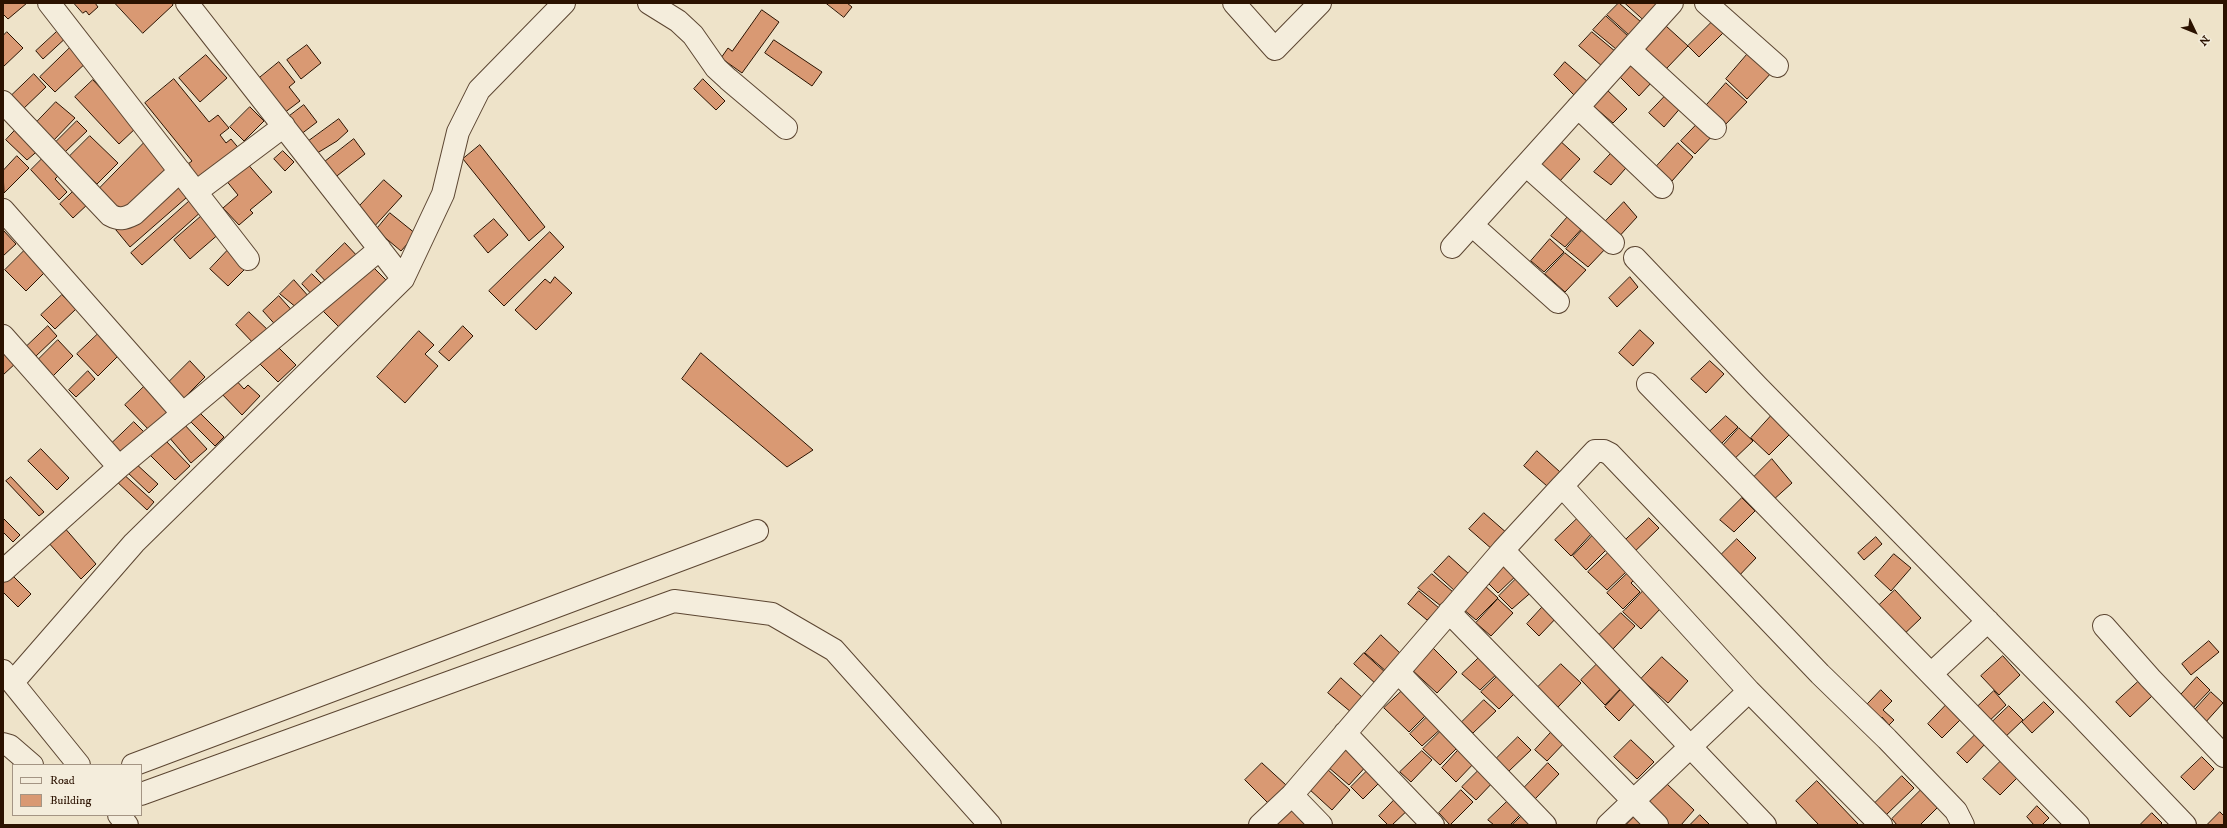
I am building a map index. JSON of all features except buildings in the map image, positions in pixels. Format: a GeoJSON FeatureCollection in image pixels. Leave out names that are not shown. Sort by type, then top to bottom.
{"type":"FeatureCollection","features":[{"type":"Feature","properties":{"kind":"street"},"geometry":{"type":"LineString","coordinates":[[49,3],[248,259]]}},
{"type":"Feature","properties":{"kind":"street"},"geometry":{"type":"LineString","coordinates":[[187,3],[403,279]]}},
{"type":"Feature","properties":{"kind":"street"},"geometry":{"type":"LineString","coordinates":[[78,764],[8,677],[134,543],[403,279],[443,194],[458,132],[479,90],[564,3]]}},
{"type":"Feature","properties":{"kind":"street"},"geometry":{"type":"LineString","coordinates":[[649,3],[678,21],[692,35],[716,68],[786,128]]}},
{"type":"Feature","properties":{"kind":"street"},"geometry":{"type":"LineString","coordinates":[[1234,3],[1275,49],[1320,3]]}},
{"type":"Feature","properties":{"kind":"street"},"geometry":{"type":"LineString","coordinates":[[1452,247],[1672,3]]}},
{"type":"Feature","properties":{"kind":"street"},"geometry":{"type":"LineString","coordinates":[[1706,3],[1777,66]]}},
{"type":"Feature","properties":{"kind":"street"},"geometry":{"type":"LineString","coordinates":[[1630,50],[1715,128]]}},
{"type":"Feature","properties":{"kind":"street"},"geometry":{"type":"LineString","coordinates":[[3,102],[110,215],[117,219],[126,218],[134,214],[180,171]]}},
{"type":"Feature","properties":{"kind":"street"},"geometry":{"type":"LineString","coordinates":[[1578,107],[1662,187]]}},
{"type":"Feature","properties":{"kind":"street"},"geometry":{"type":"LineString","coordinates":[[196,192],[284,126]]}},
{"type":"Feature","properties":{"kind":"street"},"geometry":{"type":"LineString","coordinates":[[1526,165],[1613,243]]}},
{"type":"Feature","properties":{"kind":"street"},"geometry":{"type":"LineString","coordinates":[[3,210],[182,414]]}},
{"type":"Feature","properties":{"kind":"street"},"geometry":{"type":"LineString","coordinates":[[1472,224],[1558,302]]}},
{"type":"Feature","properties":{"kind":"street"},"geometry":{"type":"LineString","coordinates":[[3,571],[119,467],[380,249]]}},
{"type":"Feature","properties":{"kind":"street"},"geometry":{"type":"LineString","coordinates":[[1635,258],[1757,386],[1988,621],[2185,825]]}},
{"type":"Feature","properties":{"kind":"street"},"geometry":{"type":"LineString","coordinates":[[3,336],[119,467]]}},
{"type":"Feature","properties":{"kind":"street"},"geometry":{"type":"LineString","coordinates":[[1648,384],[2078,825]]}},
{"type":"Feature","properties":{"kind":"street"},"geometry":{"type":"LineString","coordinates":[[1260,825],[1292,795],[1503,550],[1595,451],[1604,451],[1610,454],[1820,674],[1887,739],[1956,811],[1963,825]]}},
{"type":"Feature","properties":{"kind":"street"},"geometry":{"type":"LineString","coordinates":[[1562,486],[1749,691],[1880,825]]}},
{"type":"Feature","properties":{"kind":"street"},"geometry":{"type":"LineString","coordinates":[[136,764],[757,531]]}},
{"type":"Feature","properties":{"kind":"street"},"geometry":{"type":"LineString","coordinates":[[1503,550],[1765,825]]}},
{"type":"Feature","properties":{"kind":"street"},"geometry":{"type":"LineString","coordinates":[[142,794],[674,601],[772,614],[834,650],[990,825]]}},
{"type":"Feature","properties":{"kind":"street"},"geometry":{"type":"LineString","coordinates":[[1449,612],[1657,825]]}},
{"type":"Feature","properties":{"kind":"street"},"geometry":{"type":"LineString","coordinates":[[1931,674],[1988,621]]}},
{"type":"Feature","properties":{"kind":"street"},"geometry":{"type":"LineString","coordinates":[[2104,626],[2150,678],[2224,756]]}},
{"type":"Feature","properties":{"kind":"street"},"geometry":{"type":"LineString","coordinates":[[1398,672],[1545,825]]}},
{"type":"Feature","properties":{"kind":"street"},"geometry":{"type":"LineString","coordinates":[[1608,825],[1749,691]]}},
{"type":"Feature","properties":{"kind":"street"},"geometry":{"type":"LineString","coordinates":[[1345,734],[1433,825]]}},
{"type":"Feature","properties":{"kind":"street"},"geometry":{"type":"LineString","coordinates":[[3,744],[10,746],[31,764]]}},
{"type":"Feature","properties":{"kind":"street"},"geometry":{"type":"LineString","coordinates":[[1292,795],[1321,825]]}},
{"type":"Feature","properties":{"kind":"street"},"geometry":{"type":"LineString","coordinates":[[120,816],[128,825]]}}]}
